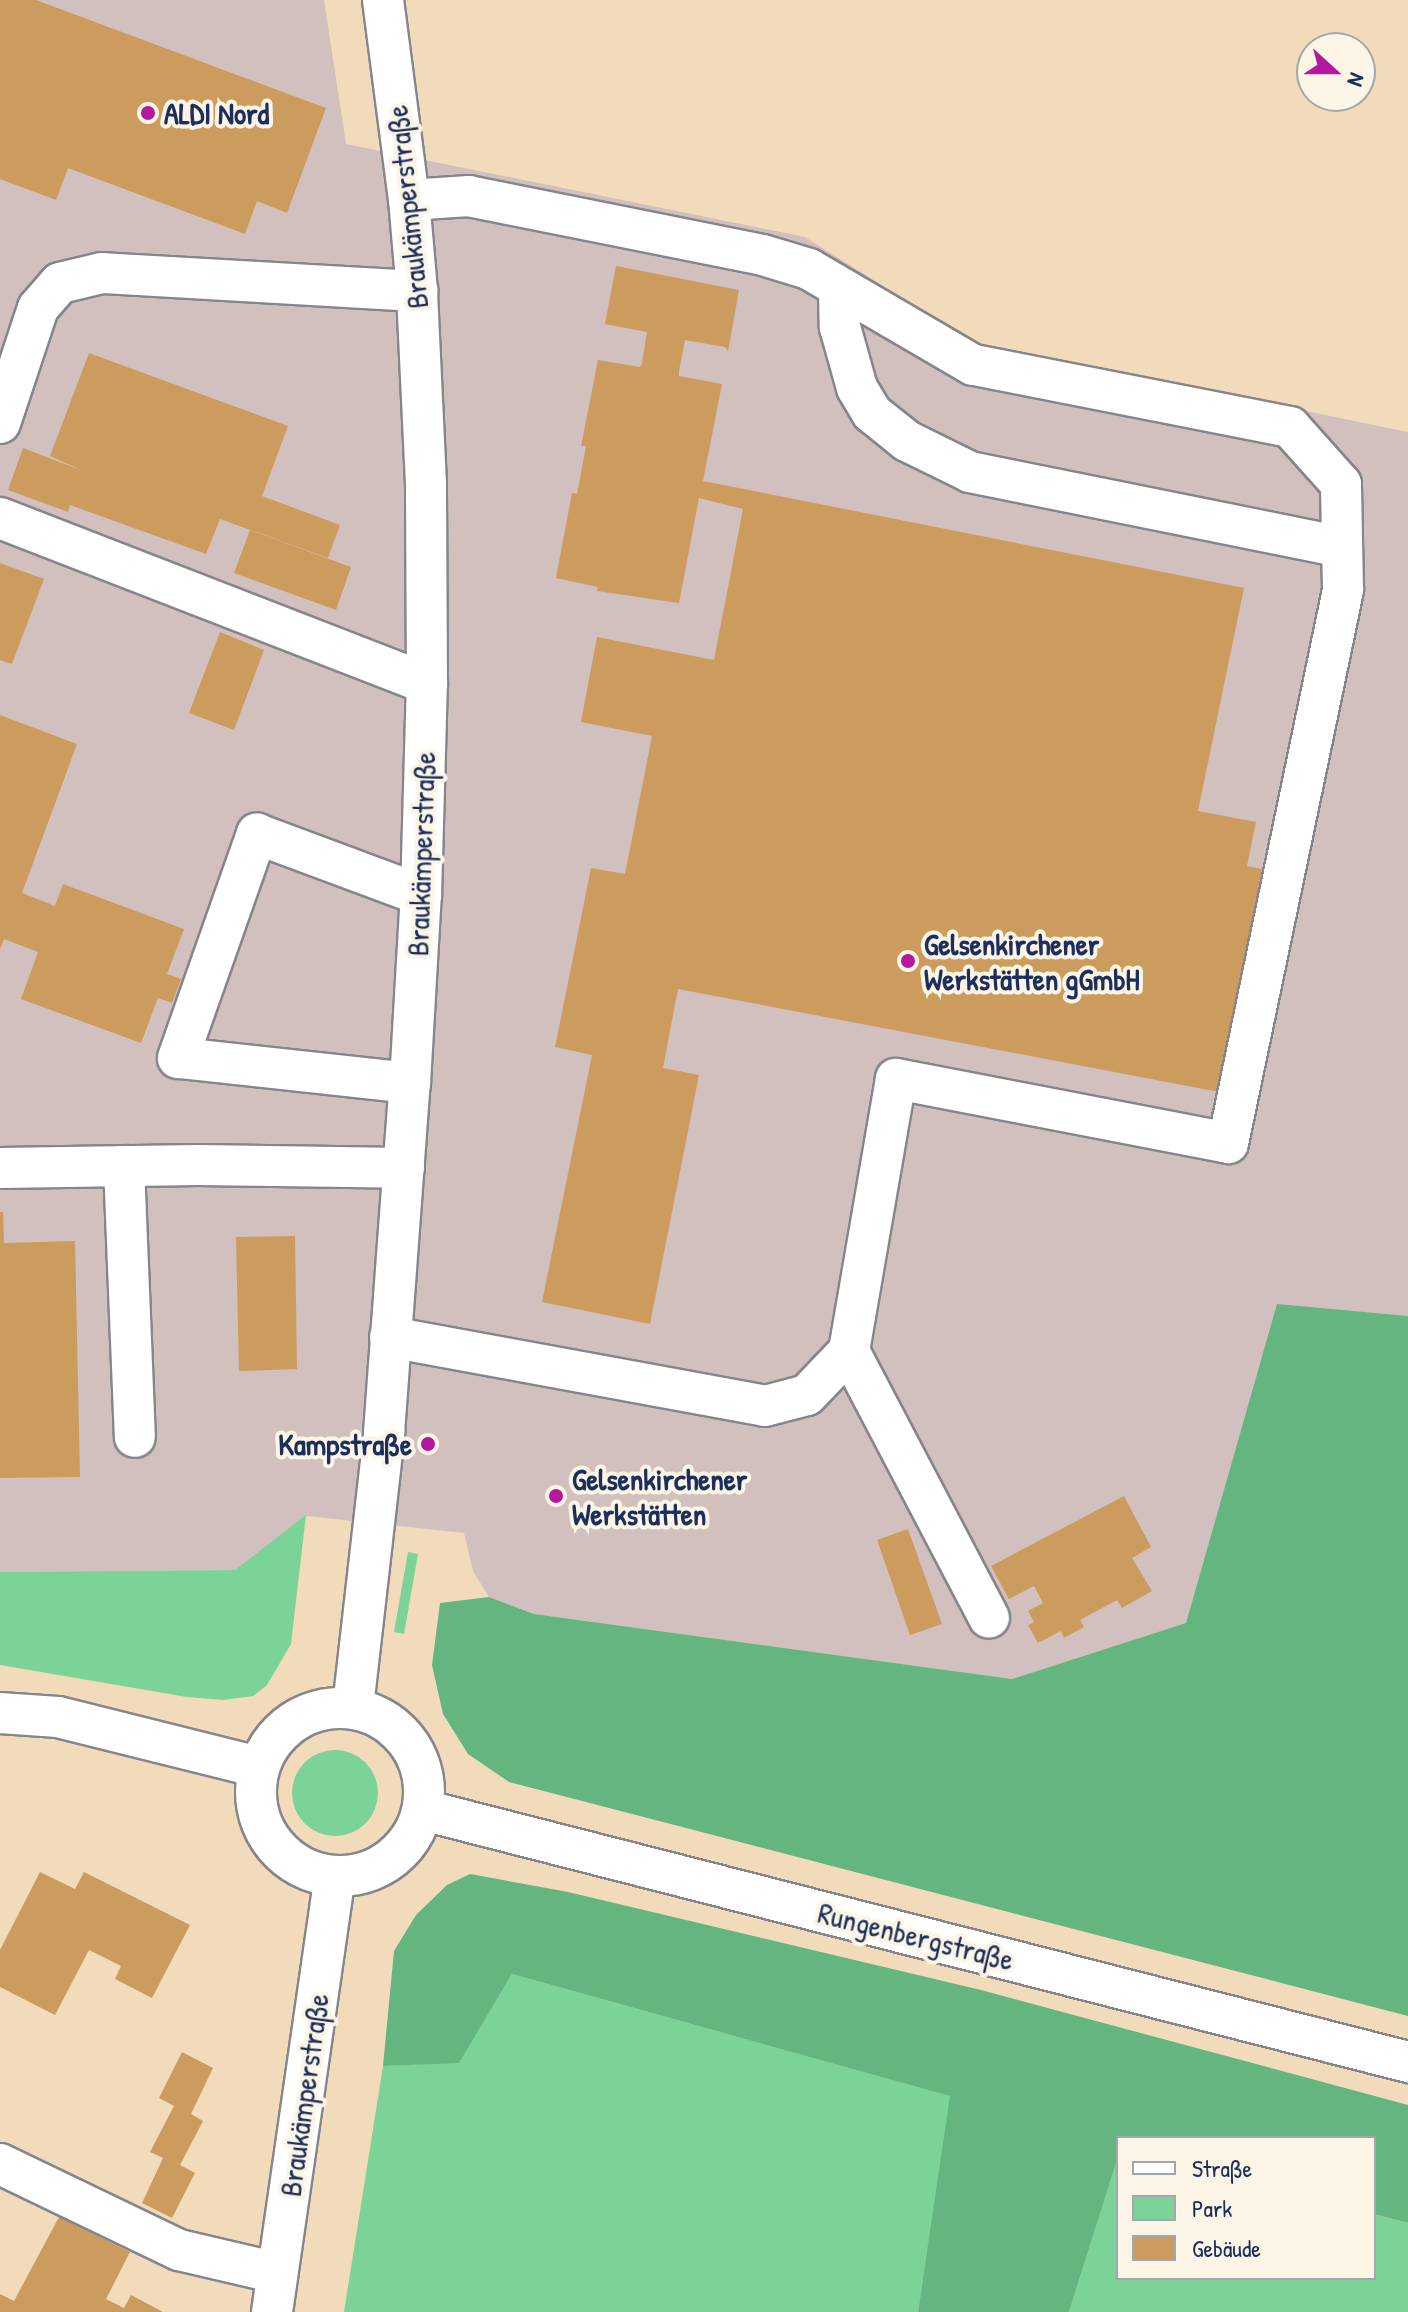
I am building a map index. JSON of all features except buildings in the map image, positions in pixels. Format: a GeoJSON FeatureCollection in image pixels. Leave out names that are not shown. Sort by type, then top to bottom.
{"type":"FeatureCollection","features":[{"type":"Feature","properties":{"kind":"street","name":"Braukämperstraße"},"geometry":{"type":"LineString","coordinates":[[353,1707],[384,1433],[404,1168],[421,895],[427,684],[426,484],[417,291],[409,200],[383,0]]}},
{"type":"Feature","properties":{"kind":"street"},"geometry":{"type":"LineString","coordinates":[[390,1337],[765,1406],[807,1395],[849,1351],[896,1079],[1228,1143],[1343,590],[1341,484],[1290,427],[973,365],[809,269],[763,255],[469,196],[409,200]]}},
{"type":"Feature","properties":{"kind":"street"},"geometry":{"type":"LineString","coordinates":[[0,423],[38,308],[60,283],[102,273],[417,291]]}},
{"type":"Feature","properties":{"kind":"street"},"geometry":{"type":"LineString","coordinates":[[839,288],[840,327],[857,388],[872,413],[907,441],[970,472],[1342,547]]}},
{"type":"Feature","properties":{"kind":"street"},"geometry":{"type":"LineString","coordinates":[[0,518],[427,684]]}},
{"type":"Feature","properties":{"kind":"street"},"geometry":{"type":"LineString","coordinates":[[410,1083],[178,1058],[257,834],[421,895]]}},
{"type":"Feature","properties":{"kind":"street"},"geometry":{"type":"LineString","coordinates":[[124,1166],[135,1437]]}},
{"type":"Feature","properties":{"kind":"street"},"geometry":{"type":"LineString","coordinates":[[0,1168],[404,1168]]}},
{"type":"Feature","properties":{"kind":"street"},"geometry":{"type":"LineString","coordinates":[[849,1351],[989,1618]]}},
{"type":"Feature","properties":{"kind":"street"},"geometry":{"type":"LineString","coordinates":[[353,1707],[385,1719],[407,1739],[423,1775],[423,1810],[413,1837],[384,1865],[365,1873],[335,1877],[295,1865],[279,1852],[262,1827],[255,1796],[258,1767],[274,1738],[302,1715],[323,1708],[353,1707]]}},
{"type":"Feature","properties":{"kind":"street"},"geometry":{"type":"LineString","coordinates":[[0,1713],[58,1717],[258,1767]]}},
{"type":"Feature","properties":{"kind":"street","name":"Rungenbergstraße"},"geometry":{"type":"LineString","coordinates":[[423,1810],[1408,2062]]}},
{"type":"Feature","properties":{"kind":"street","name":"Braukämperstraße"},"geometry":{"type":"LineString","coordinates":[[272,2312],[335,1877]]}},
{"type":"Feature","properties":{"kind":"street"},"geometry":{"type":"LineString","coordinates":[[0,2164],[179,2250],[277,2273]]}},
{"type":"Feature","properties":{"kind":"shaded area"},"geometry":{"type":"Polygon","coordinates":[[[0,0],[324,0],[346,144],[805,237],[973,343],[1408,432],[1408,1316],[1277,1305],[1186,1623],[1012,1679],[534,1614],[489,1597],[473,1571],[464,1533],[307,1516],[235,1570],[0,1572],[0,0]]]}},
{"type":"Feature","properties":{"kind":"green space"},"geometry":{"type":"Polygon","coordinates":[[[1277,1304],[1408,1316],[1408,2016],[509,1782],[468,1754],[443,1714],[432,1665],[440,1603],[489,1597],[534,1614],[1012,1679],[1186,1623],[1277,1304]]]}},
{"type":"Feature","properties":{"kind":"green space"},"geometry":{"type":"Polygon","coordinates":[[[306,1515],[291,1644],[267,1685],[253,1696],[223,1700],[187,1697],[0,1665],[0,1572],[235,1570],[306,1515]]]}},
{"type":"Feature","properties":{"kind":"green space"},"geometry":{"type":"Polygon","coordinates":[[[408,1552],[418,1554],[404,1634],[394,1632],[408,1552]]]}},
{"type":"Feature","properties":{"kind":"green space"},"geometry":{"type":"Polygon","coordinates":[[[335,1750],[359,1757],[371,1769],[378,1793],[371,1817],[359,1829],[335,1836],[311,1829],[299,1817],[292,1793],[299,1769],[311,1757],[335,1750]]]}},
{"type":"Feature","properties":{"kind":"green space"},"geometry":{"type":"Polygon","coordinates":[[[470,1874],[568,1892],[981,1990],[1408,2105],[1408,2223],[1376,2215],[1376,2136],[1116,2136],[1116,2163],[1069,2312],[918,2312],[950,2096],[512,1974],[459,2063],[383,2066],[394,1951],[416,1915],[447,1885],[470,1874]]]}},
{"type":"Feature","properties":{"kind":"green space"},"geometry":{"type":"Polygon","coordinates":[[[512,1974],[951,2096],[918,2312],[344,2312],[383,2066],[459,2062],[512,1974]]]}},
{"type":"Feature","properties":{"kind":"green space"},"geometry":{"type":"Polygon","coordinates":[[[1116,2163],[1116,2280],[1376,2280],[1376,2215],[1408,2223],[1408,2312],[1069,2312],[1116,2163]]]}},
{"type":"Feature","properties":{"kind":"place","name":"ALDI Nord"},"geometry":{"type":"Point","coordinates":[148,113]}},
{"type":"Feature","properties":{"kind":"place","name":"Gelsenkirchener Werkstätten gGmbH"},"geometry":{"type":"Point","coordinates":[908,961]}},
{"type":"Feature","properties":{"kind":"place","name":"Kampstraße"},"geometry":{"type":"Point","coordinates":[428,1444]}},
{"type":"Feature","properties":{"kind":"place","name":"Gelsenkirchener Werkstätten"},"geometry":{"type":"Point","coordinates":[556,1496]}}]}
